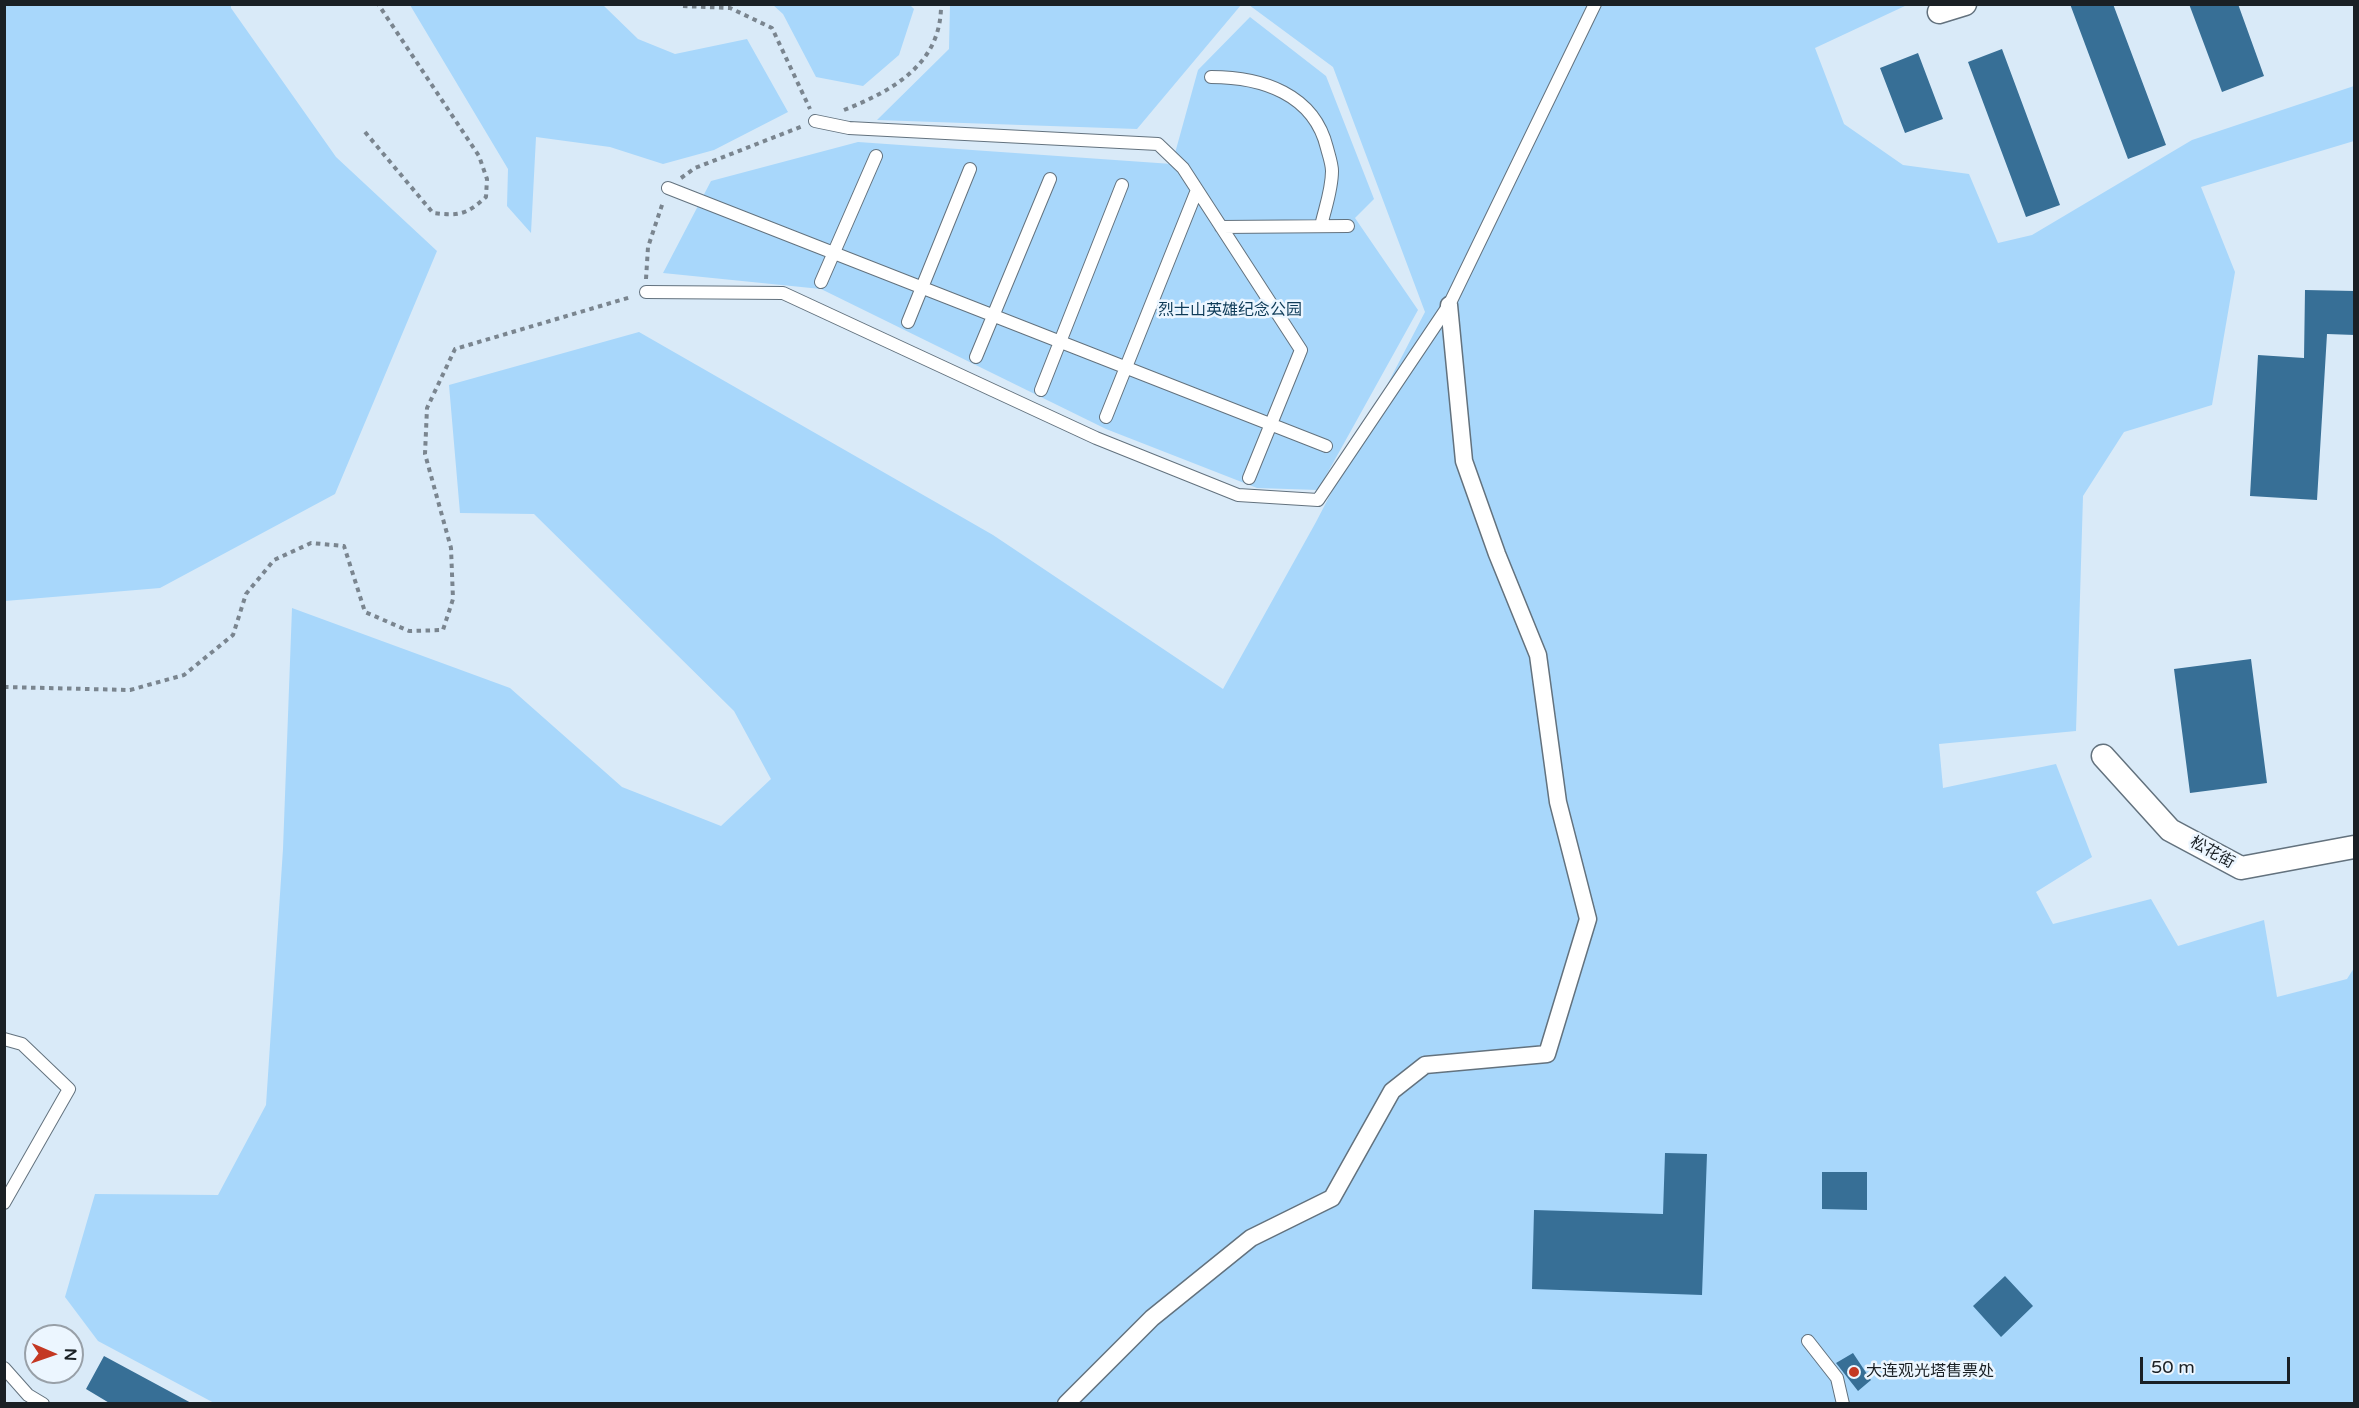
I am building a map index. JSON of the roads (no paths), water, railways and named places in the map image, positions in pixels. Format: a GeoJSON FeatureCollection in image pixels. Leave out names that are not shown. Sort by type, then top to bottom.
{"type":"FeatureCollection","features":[{"type":"Feature","properties":{"kind":"street"},"geometry":{"type":"LineString","coordinates":[[1939,12],[1965,4]]}},
{"type":"Feature","properties":{"kind":"street"},"geometry":{"type":"LineString","coordinates":[[1066,1404],[1152,1318],[1251,1238],[1332,1198],[1392,1091],[1425,1065],[1546,1054],[1588,919],[1558,802],[1538,655],[1497,554],[1464,461],[1449,304]]}},
{"type":"Feature","properties":{"kind":"street","name":"松花街"},"geometry":{"type":"LineString","coordinates":[[2103,756],[2170,830],[2241,868],[2355,847]]}},
{"type":"Feature","properties":{"kind":"lane"},"geometry":{"type":"LineString","coordinates":[[646,292],[783,292],[1096,438],[1238,495],[1318,500],[1449,304],[1594,4]]}},
{"type":"Feature","properties":{"kind":"lane"},"geometry":{"type":"LineString","coordinates":[[1211,77],[1238,77],[1263,83],[1292,97],[1312,112],[1324,136],[1332,170],[1321,226]]}},
{"type":"Feature","properties":{"kind":"lane"},"geometry":{"type":"LineString","coordinates":[[815,121],[849,128],[1158,144],[1183,168],[1301,350],[1249,478]]}},
{"type":"Feature","properties":{"kind":"lane"},"geometry":{"type":"LineString","coordinates":[[821,282],[876,156]]}},
{"type":"Feature","properties":{"kind":"lane"},"geometry":{"type":"LineString","coordinates":[[908,322],[970,169]]}},
{"type":"Feature","properties":{"kind":"lane"},"geometry":{"type":"LineString","coordinates":[[976,357],[1050,179]]}},
{"type":"Feature","properties":{"kind":"lane"},"geometry":{"type":"LineString","coordinates":[[1041,390],[1122,185]]}},
{"type":"Feature","properties":{"kind":"lane"},"geometry":{"type":"LineString","coordinates":[[668,188],[1326,446]]}},
{"type":"Feature","properties":{"kind":"lane"},"geometry":{"type":"LineString","coordinates":[[1106,417],[1197,190]]}},
{"type":"Feature","properties":{"kind":"lane"},"geometry":{"type":"LineString","coordinates":[[1221,227],[1348,226]]}},
{"type":"Feature","properties":{"kind":"lane"},"geometry":{"type":"LineString","coordinates":[[4,1039],[22,1044],[69,1089],[4,1203]]}},
{"type":"Feature","properties":{"kind":"lane"},"geometry":{"type":"LineString","coordinates":[[1808,1341],[1837,1378],[1843,1404]]}},
{"type":"Feature","properties":{"kind":"lane"},"geometry":{"type":"LineString","coordinates":[[4,1368],[28,1395],[43,1404]]}},
{"type":"Feature","properties":{"kind":"place","name":"大连观光塔售票处"},"geometry":{"type":"Point","coordinates":[1854,1372]}},
{"type":"Feature","properties":{"kind":"park label","name":"烈士山英雄纪念公园"},"geometry":{"type":"Point","coordinates":[1230,311]}}]}
